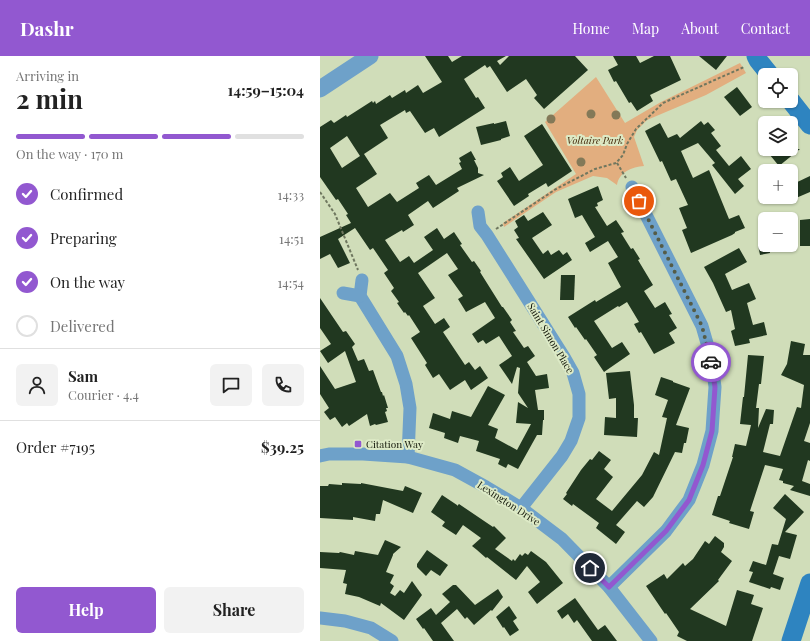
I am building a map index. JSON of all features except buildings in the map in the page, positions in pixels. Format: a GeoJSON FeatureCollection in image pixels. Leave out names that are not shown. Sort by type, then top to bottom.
{"type":"FeatureCollection","features":[{"type":"Feature","properties":{"kind":"main road"},"geometry":{"type":"LineString","coordinates":[[757,58],[765,68]]}},
{"type":"Feature","properties":{"kind":"main road"},"geometry":{"type":"LineString","coordinates":[[797,108],[810,125]]}},
{"type":"Feature","properties":{"kind":"main road"},"geometry":{"type":"LineString","coordinates":[[791,641],[810,583]]}},
{"type":"Feature","properties":{"kind":"street"},"geometry":{"type":"LineString","coordinates":[[320,89],[370,56]]}},
{"type":"Feature","properties":{"kind":"street"},"geometry":{"type":"LineString","coordinates":[[609,587],[666,531],[689,500],[703,465],[712,431],[715,387],[711,358],[702,326],[632,187]]}},
{"type":"Feature","properties":{"kind":"street","name":"Saint Simon Place"},"geometry":{"type":"LineString","coordinates":[[478,212],[480,226],[564,356],[573,373],[579,394],[579,418],[571,441],[562,456],[521,508]]}},
{"type":"Feature","properties":{"kind":"street"},"geometry":{"type":"LineString","coordinates":[[362,280],[360,296],[397,356],[406,384],[410,408],[408,457]]}},
{"type":"Feature","properties":{"kind":"street"},"geometry":{"type":"LineString","coordinates":[[343,293],[360,296]]}},
{"type":"Feature","properties":{"kind":"street","name":"Lexington Drive"},"geometry":{"type":"LineString","coordinates":[[320,456],[329,454],[363,454],[408,457],[454,470],[486,487],[521,508],[562,539],[609,587],[651,641]]}},
{"type":"Feature","properties":{"kind":"street"},"geometry":{"type":"LineString","coordinates":[[320,618],[345,621],[371,628],[392,641]]}},
{"type":"Feature","properties":{"kind":"path"},"geometry":{"type":"LineString","coordinates":[[487,235],[556,189],[595,169],[616,163],[623,155],[627,144],[636,129],[663,103],[757,58]]}},
{"type":"Feature","properties":{"kind":"path"},"geometry":{"type":"LineString","coordinates":[[616,163],[632,187]]}},
{"type":"Feature","properties":{"kind":"path"},"geometry":{"type":"LineString","coordinates":[[320,192],[335,214],[362,280]]}},
{"type":"Feature","properties":{"kind":"green space","name":"Voltaire Park"},"geometry":{"type":"Polygon","coordinates":[[[740,63],[746,73],[706,95],[647,120],[637,130],[634,137],[644,166],[627,171],[620,177],[617,185],[607,178],[593,176],[556,192],[504,227],[503,223],[576,174],[545,122],[596,77],[625,123],[661,102],[740,63]]]}},
{"type":"Feature","properties":{"kind":"way so far"},"geometry":{"type":"LineString","coordinates":[[639,201],[702,326],[711,362]]}},
{"type":"Feature","properties":{"kind":"place","name":"Citation Way"},"geometry":{"type":"Point","coordinates":[358,444]}},
{"type":"Feature","properties":{"kind":"route"},"geometry":{"type":"LineString","coordinates":[[590,568],[609,587],[666,531],[689,500],[703,465],[712,431],[715,387],[711,362]]}}]}
